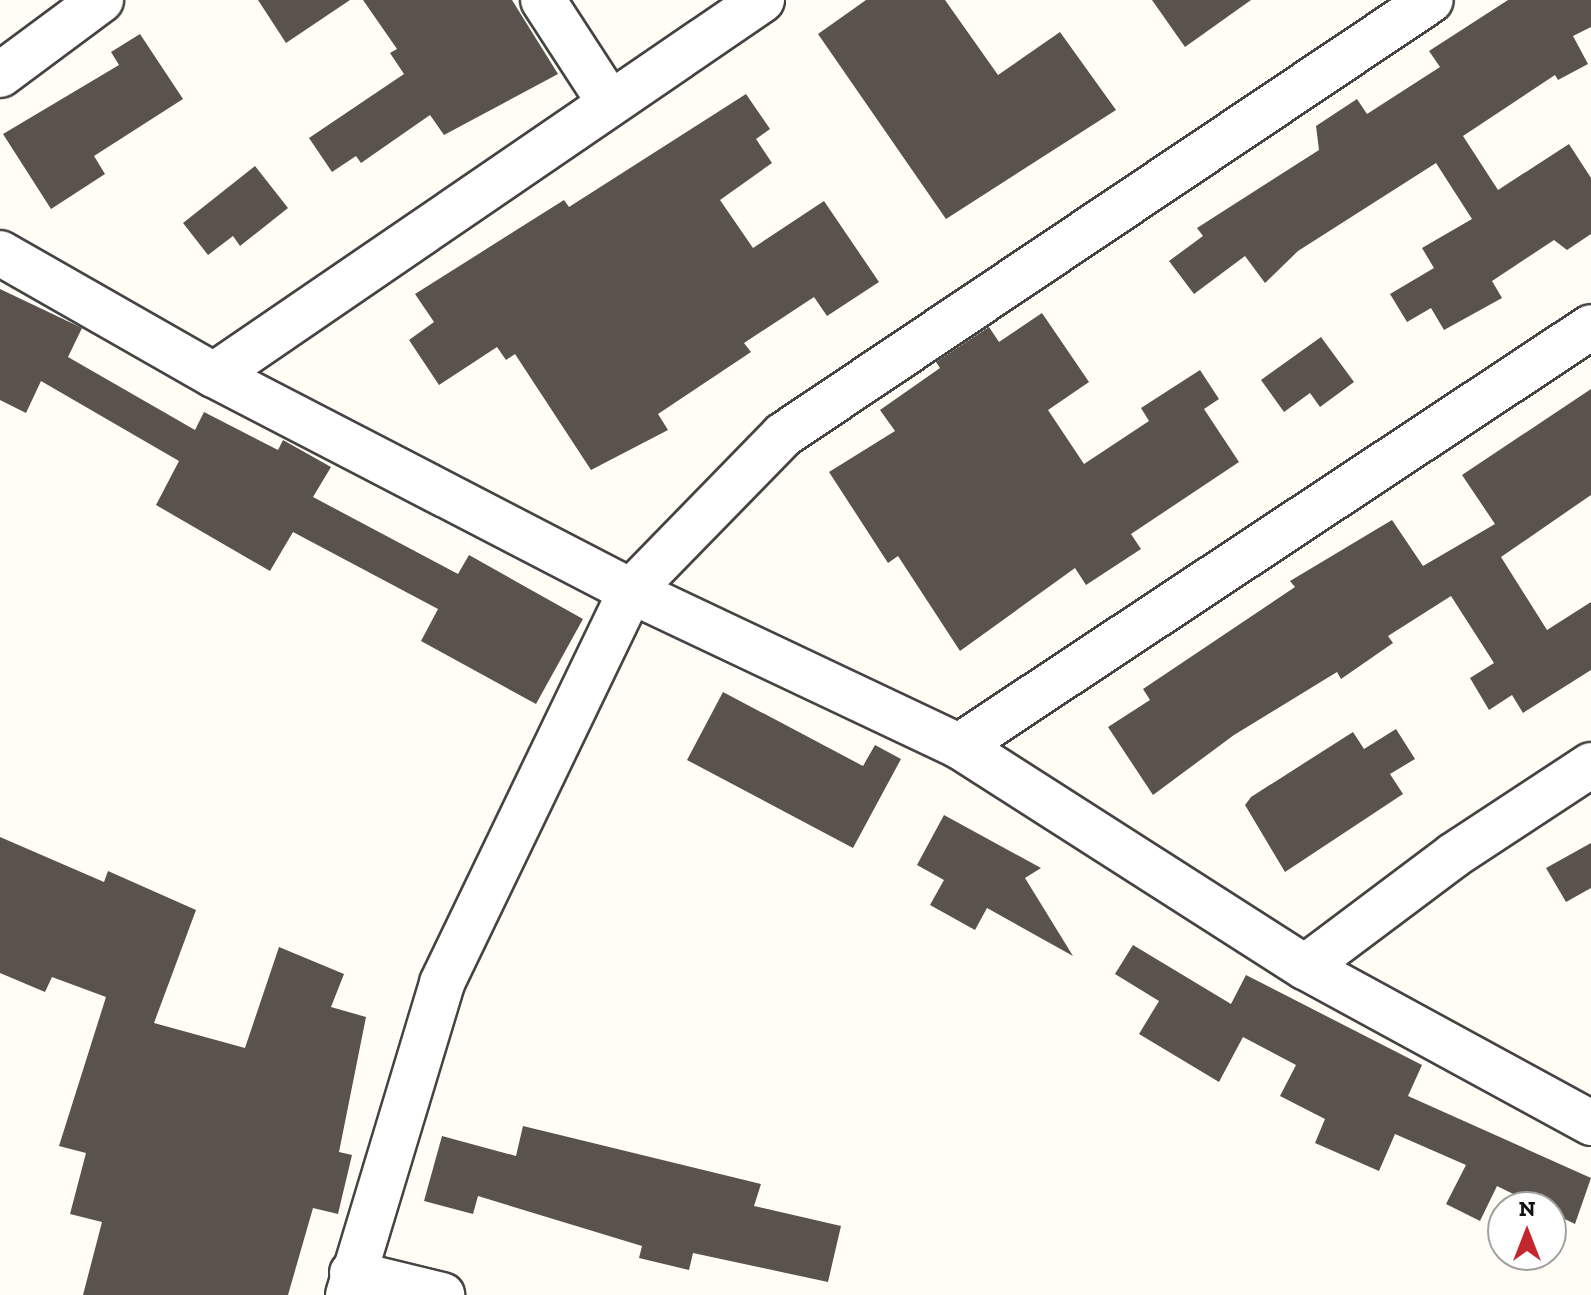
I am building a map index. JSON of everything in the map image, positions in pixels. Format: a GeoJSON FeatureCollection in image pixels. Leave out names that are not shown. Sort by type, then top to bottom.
{"type":"FeatureCollection","features":[{"type":"Feature","properties":{"kind":"street"},"geometry":{"type":"LineString","coordinates":[[0,75],[101,0]]}},
{"type":"Feature","properties":{"kind":"street"},"geometry":{"type":"LineString","coordinates":[[543,0],[608,100]]}},
{"type":"Feature","properties":{"kind":"street"},"geometry":{"type":"LineString","coordinates":[[214,375],[608,100],[762,0]]}},
{"type":"Feature","properties":{"kind":"street"},"geometry":{"type":"LineString","coordinates":[[442,1295],[350,1284],[442,983],[631,591],[783,435],[1431,0]]}},
{"type":"Feature","properties":{"kind":"street"},"geometry":{"type":"LineString","coordinates":[[0,253],[214,375],[631,591],[959,746],[1305,967],[1591,1123]]}},
{"type":"Feature","properties":{"kind":"street"},"geometry":{"type":"LineString","coordinates":[[959,746],[1591,327]]}},
{"type":"Feature","properties":{"kind":"street"},"geometry":{"type":"LineString","coordinates":[[1305,967],[1454,855],[1591,765]]}},
{"type":"Feature","properties":{"kind":"building"},"geometry":{"type":"Polygon","coordinates":[[[258,0],[350,0],[286,43],[258,0]]]}},
{"type":"Feature","properties":{"kind":"building"},"geometry":{"type":"Polygon","coordinates":[[[363,0],[512,0],[558,74],[444,135],[430,115],[361,163],[356,156],[332,172],[309,138],[404,74],[390,53],[397,49],[363,0]]]}},
{"type":"Feature","properties":{"kind":"building"},"geometry":{"type":"Polygon","coordinates":[[[866,0],[945,0],[998,75],[1060,32],[1116,110],[946,219],[818,34],[866,0]]]}},
{"type":"Feature","properties":{"kind":"building"},"geometry":{"type":"Polygon","coordinates":[[[1152,0],[1251,0],[1185,47],[1152,0]]]}},
{"type":"Feature","properties":{"kind":"building"},"geometry":{"type":"Polygon","coordinates":[[[1508,0],[1591,0],[1591,27],[1573,36],[1588,64],[1558,80],[1555,75],[1463,136],[1498,190],[1569,144],[1591,178],[1591,234],[1567,250],[1554,240],[1492,281],[1502,298],[1444,330],[1431,308],[1407,322],[1390,294],[1434,268],[1422,248],[1472,219],[1436,163],[1298,251],[1265,283],[1245,256],[1194,294],[1169,261],[1203,236],[1197,228],[1319,150],[1316,126],[1357,99],[1367,114],[1440,67],[1429,51],[1508,0]]]}},
{"type":"Feature","properties":{"kind":"building"},"geometry":{"type":"Polygon","coordinates":[[[140,34],[183,99],[94,156],[105,174],[51,209],[3,134],[119,65],[111,52],[140,34]]]}},
{"type":"Feature","properties":{"kind":"building"},"geometry":{"type":"Polygon","coordinates":[[[746,94],[770,129],[756,139],[772,163],[720,200],[753,248],[824,201],[879,282],[827,316],[814,297],[744,343],[751,352],[658,414],[668,430],[591,470],[515,354],[506,360],[497,347],[439,385],[409,340],[434,322],[415,294],[564,200],[569,207],[746,94]]]}},
{"type":"Feature","properties":{"kind":"building"},"geometry":{"type":"Polygon","coordinates":[[[255,166],[288,208],[240,246],[233,236],[208,255],[183,223],[255,166]]]}},
{"type":"Feature","properties":{"kind":"building"},"geometry":{"type":"Polygon","coordinates":[[[0,289],[82,328],[68,357],[195,430],[204,412],[278,450],[283,440],[331,467],[313,497],[458,574],[469,555],[583,619],[536,704],[421,641],[438,609],[293,532],[270,571],[156,505],[179,461],[41,381],[26,413],[0,400],[0,289]]]}},
{"type":"Feature","properties":{"kind":"building"},"geometry":{"type":"Polygon","coordinates":[[[1042,313],[1089,382],[1048,410],[1084,464],[1149,421],[1141,408],[1200,370],[1219,399],[1204,409],[1239,462],[1131,534],[1141,549],[1086,585],[1075,568],[960,651],[898,556],[888,563],[829,472],[895,431],[880,410],[940,368],[936,362],[989,327],[999,342],[1042,313]]]}},
{"type":"Feature","properties":{"kind":"building"},"geometry":{"type":"Polygon","coordinates":[[[1321,337],[1354,382],[1320,407],[1310,393],[1284,412],[1261,380],[1321,337]]]}},
{"type":"Feature","properties":{"kind":"building"},"geometry":{"type":"Polygon","coordinates":[[[1591,389],[1591,495],[1501,557],[1547,630],[1591,602],[1591,670],[1523,713],[1512,695],[1489,710],[1470,678],[1494,663],[1451,596],[1388,636],[1393,643],[1341,679],[1337,672],[1234,735],[1153,795],[1108,727],[1150,700],[1143,689],[1295,587],[1290,581],[1392,520],[1423,566],[1495,524],[1462,475],[1591,389]]]}},
{"type":"Feature","properties":{"kind":"building"},"geometry":{"type":"Polygon","coordinates":[[[723,692],[863,766],[875,745],[901,759],[853,848],[687,760],[723,692]]]}},
{"type":"Feature","properties":{"kind":"building"},"geometry":{"type":"Polygon","coordinates":[[[1396,729],[1415,759],[1390,774],[1403,794],[1285,872],[1245,805],[1251,797],[1353,732],[1364,749],[1396,729]]]}},
{"type":"Feature","properties":{"kind":"building"},"geometry":{"type":"Polygon","coordinates":[[[944,815],[1041,868],[1025,878],[1073,956],[987,908],[975,930],[930,905],[944,880],[917,865],[944,815]]]}},
{"type":"Feature","properties":{"kind":"building"},"geometry":{"type":"Polygon","coordinates":[[[0,837],[104,882],[108,871],[196,910],[154,1023],[245,1048],[279,947],[344,974],[331,1007],[366,1017],[339,1152],[352,1155],[338,1214],[313,1208],[288,1295],[83,1295],[102,1222],[70,1214],[86,1153],[59,1146],[106,997],[52,977],[45,992],[0,973],[0,837]]]}},
{"type":"Feature","properties":{"kind":"building"},"geometry":{"type":"Polygon","coordinates":[[[1591,843],[1591,888],[1566,902],[1546,868],[1591,843]]]}},
{"type":"Feature","properties":{"kind":"building"},"geometry":{"type":"Polygon","coordinates":[[[1133,945],[1231,1004],[1246,975],[1422,1065],[1408,1096],[1591,1178],[1575,1224],[1567,1220],[1567,1191],[1507,1191],[1497,1186],[1495,1191],[1487,1191],[1487,1207],[1480,1221],[1446,1204],[1466,1165],[1395,1134],[1379,1171],[1315,1143],[1325,1119],[1280,1096],[1296,1065],[1243,1037],[1219,1082],[1139,1034],[1159,1001],[1115,974],[1133,945]]]}},
{"type":"Feature","properties":{"kind":"building"},"geometry":{"type":"Polygon","coordinates":[[[523,1126],[761,1184],[754,1206],[841,1226],[828,1282],[693,1253],[689,1270],[639,1258],[642,1246],[478,1196],[473,1214],[424,1201],[442,1136],[516,1156],[523,1126]]]}}]}
